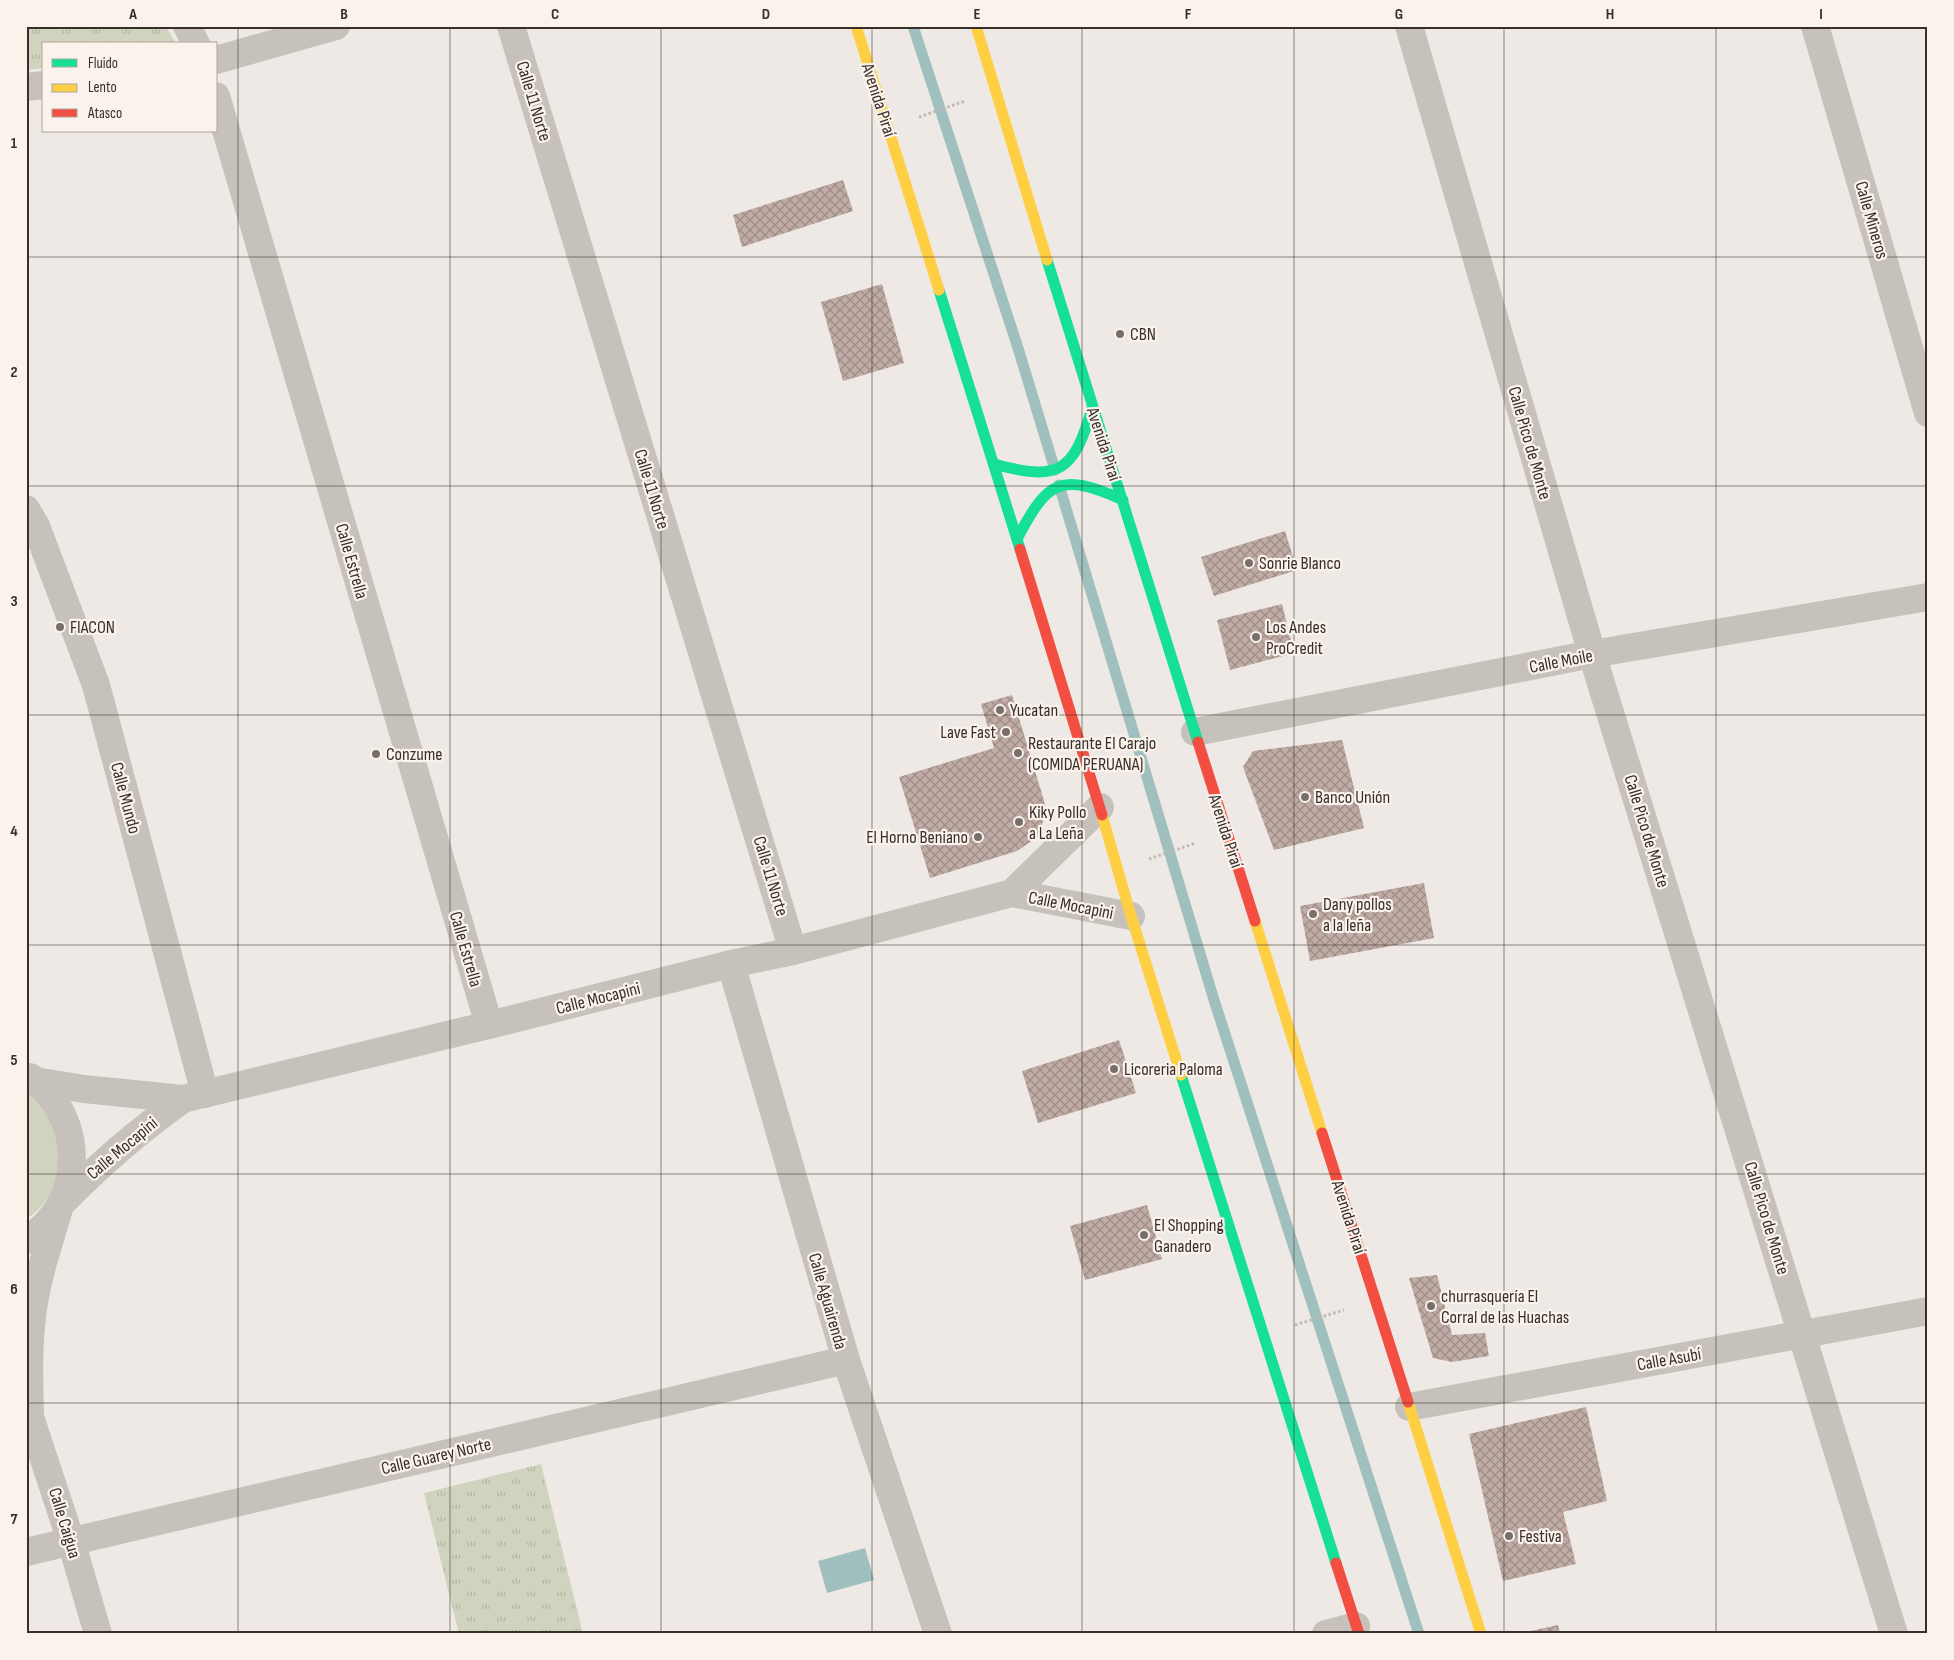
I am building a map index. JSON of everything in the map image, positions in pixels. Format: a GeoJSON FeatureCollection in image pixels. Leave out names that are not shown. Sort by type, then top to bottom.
{"type":"FeatureCollection","features":[{"type":"Feature","properties":{"kind":"main road","name":"Avenida Piraí"},"geometry":{"type":"LineString","coordinates":[[856,26],[1100,807],[1131,916],[1358,1630]]}},
{"type":"Feature","properties":{"kind":"main road","name":"Avenida Piraí"},"geometry":{"type":"LineString","coordinates":[[976,26],[1092,408],[1123,500],[1481,1634]]}},
{"type":"Feature","properties":{"kind":"main road"},"geometry":{"type":"LineString","coordinates":[[994,464],[1022,472],[1042,474],[1062,467],[1077,452],[1092,408]]}},
{"type":"Feature","properties":{"kind":"main road"},"geometry":{"type":"LineString","coordinates":[[1017,539],[1041,498],[1058,487],[1077,483],[1096,488],[1123,500]]}},
{"type":"Feature","properties":{"kind":"street"},"geometry":{"type":"LineString","coordinates":[[187,26],[195,42]]}},
{"type":"Feature","properties":{"kind":"street"},"geometry":{"type":"LineString","coordinates":[[218,59],[336,26]]}},
{"type":"Feature","properties":{"kind":"street","name":"Calle 11 Norte"},"geometry":{"type":"LineString","coordinates":[[512,26],[794,952]]}},
{"type":"Feature","properties":{"kind":"street","name":"Calle Pico de Monte"},"geometry":{"type":"LineString","coordinates":[[1409,26],[1592,654],[1894,1634]]}},
{"type":"Feature","properties":{"kind":"street","name":"Calle Mineros"},"geometry":{"type":"LineString","coordinates":[[1815,26],[1928,413]]}},
{"type":"Feature","properties":{"kind":"street"},"geometry":{"type":"LineString","coordinates":[[26,87],[42,85]]}},
{"type":"Feature","properties":{"kind":"street","name":"Calle Estrella"},"geometry":{"type":"LineString","coordinates":[[218,103],[489,1025]]}},
{"type":"Feature","properties":{"kind":"street","name":"Calle Mundo"},"geometry":{"type":"LineString","coordinates":[[26,509],[36,526],[96,685],[194,1096]]}},
{"type":"Feature","properties":{"kind":"street","name":"Calle Moile"},"geometry":{"type":"LineString","coordinates":[[1195,732],[1592,654],[1928,596]]}},
{"type":"Feature","properties":{"kind":"street","name":"Calle Mocapini"},"geometry":{"type":"LineString","coordinates":[[1012,893],[1100,807]]}},
{"type":"Feature","properties":{"kind":"street","name":"Calle Mocapini"},"geometry":{"type":"LineString","coordinates":[[31,1078],[104,1092],[194,1096],[731,964],[794,952],[1012,893],[1131,916]]}},
{"type":"Feature","properties":{"kind":"street","name":"Calle Aguairenda"},"geometry":{"type":"LineString","coordinates":[[731,964],[846,1360],[938,1634]]}},
{"type":"Feature","properties":{"kind":"street","name":"Calle Caigua"},"geometry":{"type":"LineString","coordinates":[[31,1078],[57,1105],[70,1136],[73,1169],[43,1258],[33,1310],[28,1361],[28,1409],[71,1541],[98,1634]]}},
{"type":"Feature","properties":{"kind":"street","name":"Calle Mocapini"},"geometry":{"type":"LineString","coordinates":[[26,1240],[39,1232],[61,1205],[114,1152],[141,1130],[194,1096]]}},
{"type":"Feature","properties":{"kind":"street","name":"Calle Asubí"},"geometry":{"type":"LineString","coordinates":[[1410,1407],[1928,1311]]}},
{"type":"Feature","properties":{"kind":"street","name":"Calle Guarey Norte"},"geometry":{"type":"LineString","coordinates":[[26,1552],[846,1360]]}},
{"type":"Feature","properties":{"kind":"street"},"geometry":{"type":"LineString","coordinates":[[1326,1634],[1358,1630]]}},
{"type":"Feature","properties":{"kind":"path"},"geometry":{"type":"LineString","coordinates":[[922,116],[953,104]]}},
{"type":"Feature","properties":{"kind":"path"},"geometry":{"type":"LineString","coordinates":[[1152,858],[1182,848]]}},
{"type":"Feature","properties":{"kind":"path"},"geometry":{"type":"LineString","coordinates":[[1288,1327],[1346,1310]]}},
{"type":"Feature","properties":{"kind":"green space"},"geometry":{"type":"Polygon","coordinates":[[[26,26],[166,26],[175,42],[42,42],[42,68],[26,70],[26,26]]]}},
{"type":"Feature","properties":{"kind":"green space"},"geometry":{"type":"Polygon","coordinates":[[[26,1089],[52,1118],[57,1131],[60,1159],[53,1187],[46,1200],[37,1211],[26,1219],[26,1089]]]}},
{"type":"Feature","properties":{"kind":"green space"},"geometry":{"type":"Polygon","coordinates":[[[541,1464],[583,1634],[459,1634],[424,1493],[541,1464]]]}},
{"type":"Feature","properties":{"kind":"water"},"geometry":{"type":"Polygon","coordinates":[[[865,1548],[874,1580],[827,1593],[818,1561],[865,1548]]]}},
{"type":"Feature","properties":{"kind":"building"},"geometry":{"type":"Polygon","coordinates":[[[843,180],[853,211],[742,247],[733,215],[843,180]]]}},
{"type":"Feature","properties":{"kind":"building"},"geometry":{"type":"Polygon","coordinates":[[[882,284],[904,363],[843,381],[821,302],[882,284]]]}},
{"type":"Feature","properties":{"kind":"building","name":"Sonrie Blanco"},"geometry":{"type":"Polygon","coordinates":[[[1285,531],[1297,570],[1214,596],[1201,557],[1285,531]]]}},
{"type":"Feature","properties":{"kind":"building","name":"Los Andes ProCredit"},"geometry":{"type":"Polygon","coordinates":[[[1282,604],[1294,653],[1230,670],[1217,620],[1282,604]]]}},
{"type":"Feature","properties":{"kind":"building"},"geometry":{"type":"Polygon","coordinates":[[[1012,695],[1045,804],[1039,836],[1017,851],[930,878],[899,777],[994,748],[981,704],[1012,695]]]}},
{"type":"Feature","properties":{"kind":"building","name":"Banco Unión"},"geometry":{"type":"Polygon","coordinates":[[[1342,740],[1364,828],[1274,850],[1243,767],[1253,751],[1342,740]]]}},
{"type":"Feature","properties":{"kind":"building"},"geometry":{"type":"Polygon","coordinates":[[[1424,883],[1434,938],[1310,961],[1300,906],[1424,883]]]}},
{"type":"Feature","properties":{"kind":"building"},"geometry":{"type":"Polygon","coordinates":[[[1119,1040],[1136,1093],[1038,1123],[1022,1071],[1119,1040]]]}},
{"type":"Feature","properties":{"kind":"building"},"geometry":{"type":"Polygon","coordinates":[[[1147,1205],[1162,1259],[1085,1280],[1070,1226],[1147,1205]]]}},
{"type":"Feature","properties":{"kind":"building","name":"churrasquería El Corral de las Huachas"},"geometry":{"type":"Polygon","coordinates":[[[1437,1275],[1452,1335],[1485,1333],[1489,1356],[1452,1362],[1433,1358],[1409,1278],[1437,1275]]]}},
{"type":"Feature","properties":{"kind":"building"},"geometry":{"type":"Polygon","coordinates":[[[1586,1407],[1607,1501],[1563,1512],[1576,1564],[1503,1581],[1469,1434],[1586,1407]]]}},
{"type":"Feature","properties":{"kind":"building"},"geometry":{"type":"Polygon","coordinates":[[[1558,1625],[1560,1634],[1522,1634],[1522,1633],[1558,1625]]]}},
{"type":"Feature","properties":{"kind":"waterway"},"geometry":{"type":"LineString","coordinates":[[913,26],[1018,348],[1055,470]]}},
{"type":"Feature","properties":{"kind":"waterway"},"geometry":{"type":"LineString","coordinates":[[1059,485],[1214,1000],[1419,1634]]}},
{"type":"Feature","properties":{"kind":"traffic: fast"},"geometry":{"type":"LineString","coordinates":[[1047,260],[1198,742]]}},
{"type":"Feature","properties":{"kind":"traffic: fast"},"geometry":{"type":"LineString","coordinates":[[939,290],[1020,549]]}},
{"type":"Feature","properties":{"kind":"traffic: fast"},"geometry":{"type":"LineString","coordinates":[[994,464],[1034,472],[1049,471],[1061,467],[1070,459],[1078,446],[1092,408]]}},
{"type":"Feature","properties":{"kind":"traffic: fast"},"geometry":{"type":"LineString","coordinates":[[1017,539],[1038,504],[1048,493],[1058,487],[1070,484],[1084,486],[1123,500]]}},
{"type":"Feature","properties":{"kind":"traffic: fast"},"geometry":{"type":"LineString","coordinates":[[1181,1075],[1336,1563]]}},
{"type":"Feature","properties":{"kind":"traffic: slow"},"geometry":{"type":"LineString","coordinates":[[856,26],[939,290]]}},
{"type":"Feature","properties":{"kind":"traffic: slow"},"geometry":{"type":"LineString","coordinates":[[976,26],[1047,260]]}},
{"type":"Feature","properties":{"kind":"traffic: slow"},"geometry":{"type":"LineString","coordinates":[[1102,815],[1131,916],[1181,1075]]}},
{"type":"Feature","properties":{"kind":"traffic: slow"},"geometry":{"type":"LineString","coordinates":[[1255,921],[1322,1133]]}},
{"type":"Feature","properties":{"kind":"traffic: slow"},"geometry":{"type":"LineString","coordinates":[[1408,1402],[1481,1634]]}},
{"type":"Feature","properties":{"kind":"traffic: jam"},"geometry":{"type":"LineString","coordinates":[[1020,549],[1102,815]]}},
{"type":"Feature","properties":{"kind":"traffic: jam"},"geometry":{"type":"LineString","coordinates":[[1198,742],[1255,921]]}},
{"type":"Feature","properties":{"kind":"traffic: jam"},"geometry":{"type":"LineString","coordinates":[[1322,1133],[1408,1402]]}},
{"type":"Feature","properties":{"kind":"traffic: jam"},"geometry":{"type":"LineString","coordinates":[[1336,1563],[1359,1634]]}},
{"type":"Feature","properties":{"kind":"place","name":"CBN"},"geometry":{"type":"Point","coordinates":[1120,334]}},
{"type":"Feature","properties":{"kind":"place","name":"Sonrie Blanco"},"geometry":{"type":"Point","coordinates":[1249,563]}},
{"type":"Feature","properties":{"kind":"place","name":"FIACON"},"geometry":{"type":"Point","coordinates":[60,627]}},
{"type":"Feature","properties":{"kind":"place","name":"Los Andes ProCredit"},"geometry":{"type":"Point","coordinates":[1256,637]}},
{"type":"Feature","properties":{"kind":"place","name":"Yucatan"},"geometry":{"type":"Point","coordinates":[1000,710]}},
{"type":"Feature","properties":{"kind":"place","name":"Lave Fast"},"geometry":{"type":"Point","coordinates":[1006,732]}},
{"type":"Feature","properties":{"kind":"place","name":"Restaurante El Carajo (COMIDA PERUANA)"},"geometry":{"type":"Point","coordinates":[1018,753]}},
{"type":"Feature","properties":{"kind":"place","name":"Conzume"},"geometry":{"type":"Point","coordinates":[376,754]}},
{"type":"Feature","properties":{"kind":"place","name":"Banco Unión"},"geometry":{"type":"Point","coordinates":[1305,797]}},
{"type":"Feature","properties":{"kind":"place","name":"Kiky Pollo a La Leña"},"geometry":{"type":"Point","coordinates":[1019,822]}},
{"type":"Feature","properties":{"kind":"place","name":"El Horno Beniano"},"geometry":{"type":"Point","coordinates":[978,837]}},
{"type":"Feature","properties":{"kind":"place","name":"Dany pollos a la leña"},"geometry":{"type":"Point","coordinates":[1313,914]}},
{"type":"Feature","properties":{"kind":"place","name":"Licoreria Paloma"},"geometry":{"type":"Point","coordinates":[1114,1069]}},
{"type":"Feature","properties":{"kind":"place","name":"El Shopping Ganadero"},"geometry":{"type":"Point","coordinates":[1144,1235]}},
{"type":"Feature","properties":{"kind":"place","name":"churrasquería El Corral de las Huachas"},"geometry":{"type":"Point","coordinates":[1431,1306]}},
{"type":"Feature","properties":{"kind":"place","name":"Festiva"},"geometry":{"type":"Point","coordinates":[1509,1536]}}]}
